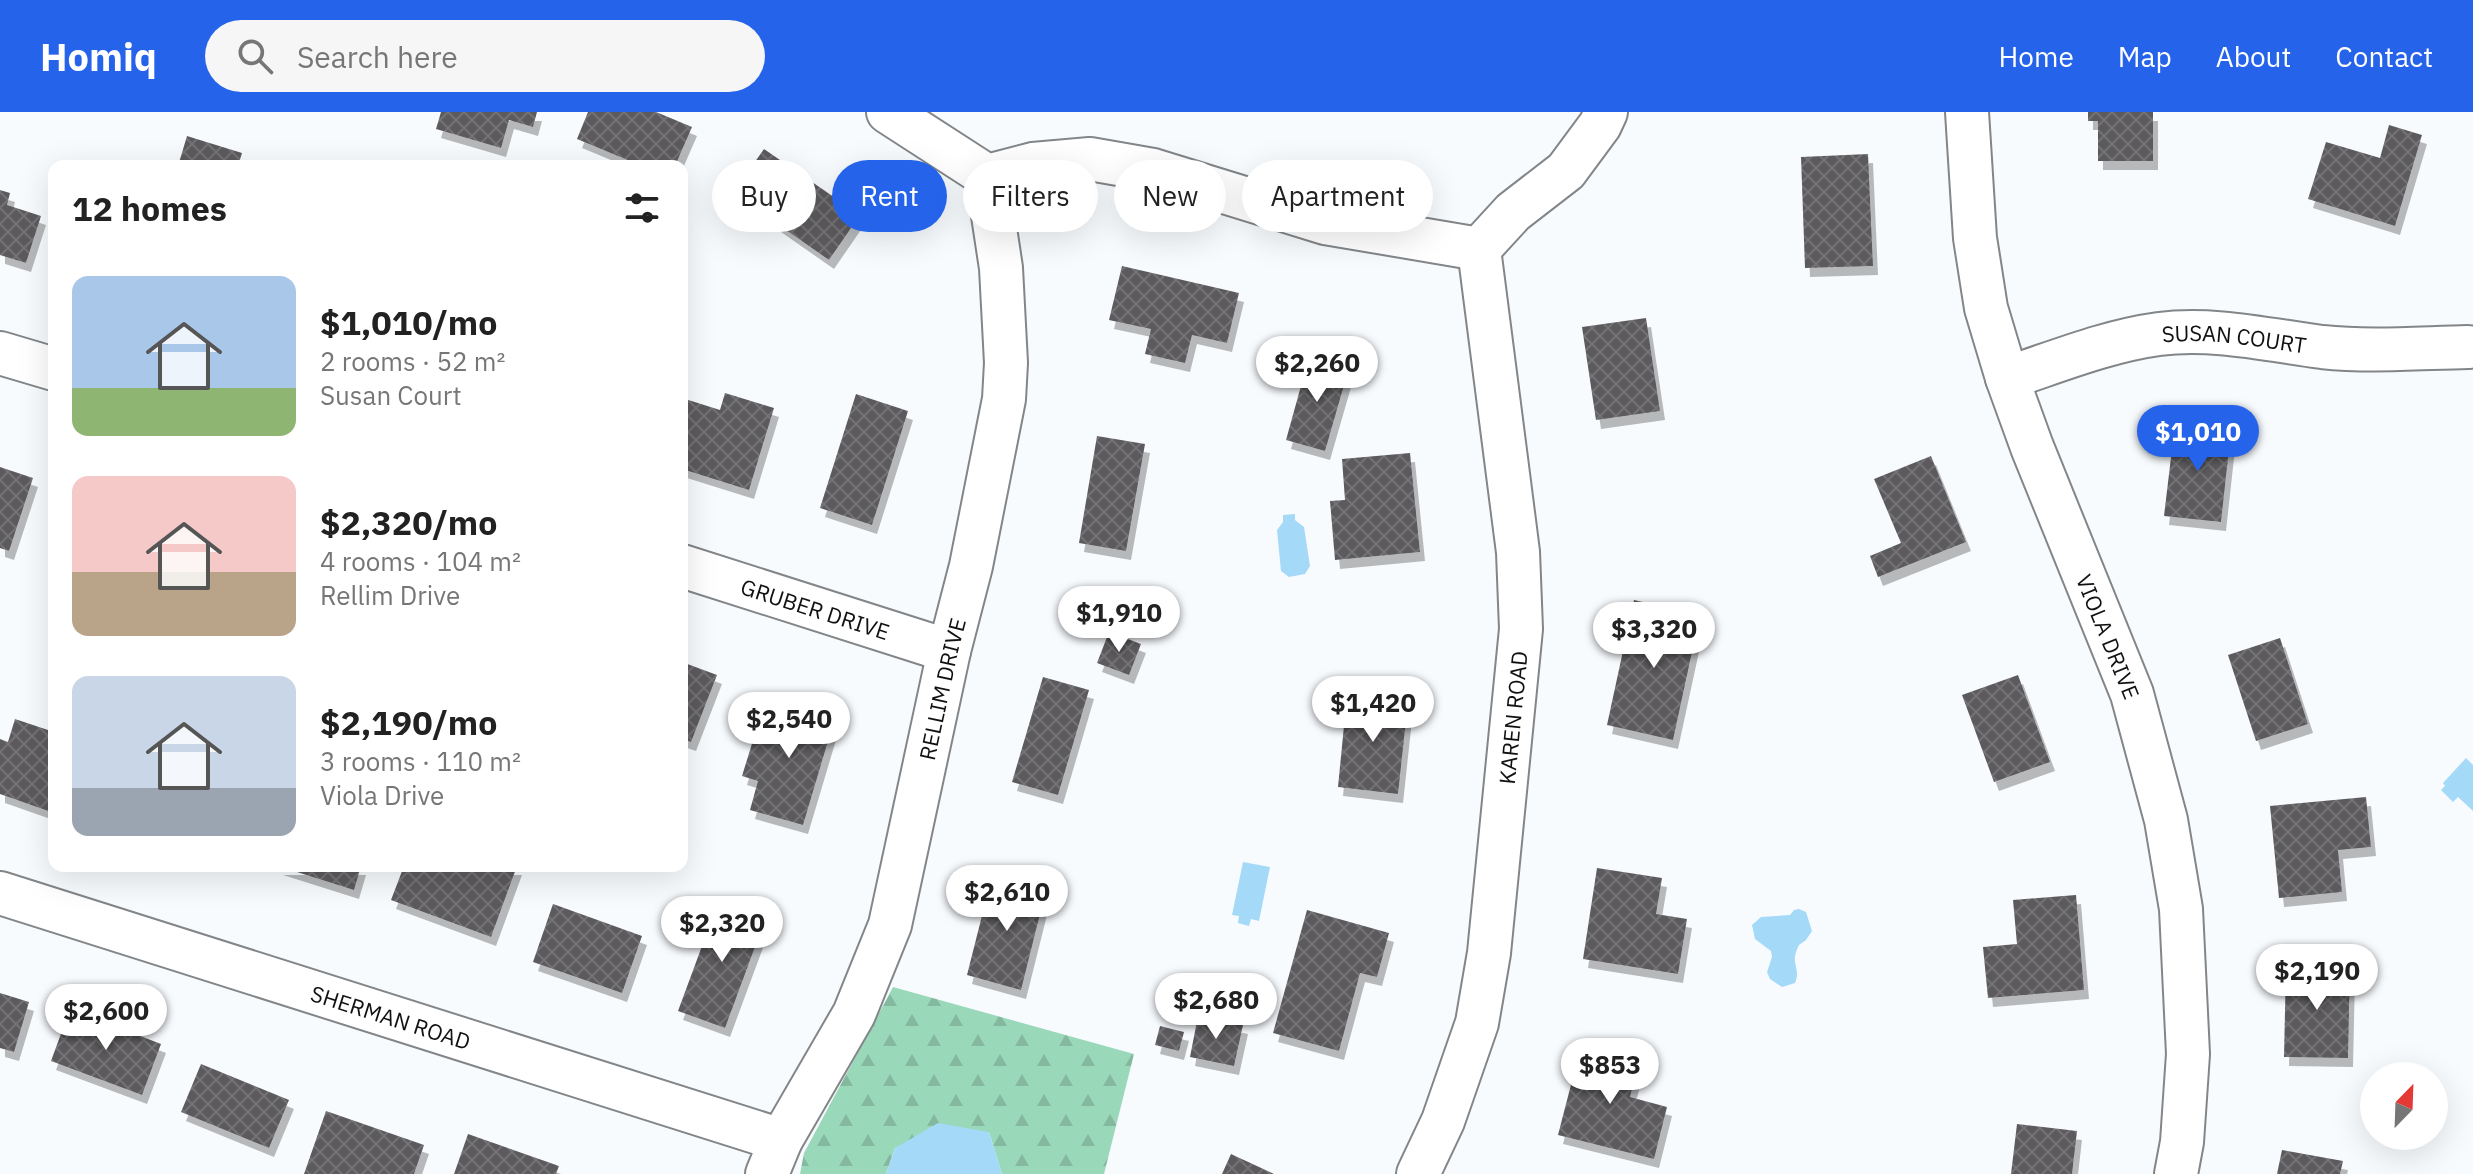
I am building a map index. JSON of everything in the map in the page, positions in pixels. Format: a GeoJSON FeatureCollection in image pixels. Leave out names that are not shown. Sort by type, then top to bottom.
{"type":"FeatureCollection","features":[{"type":"Feature","properties":{"kind":"street"},"geometry":{"type":"LineString","coordinates":[[888,112],[963,160]]}},
{"type":"Feature","properties":{"kind":"street"},"geometry":{"type":"LineString","coordinates":[[1098,160],[1153,170],[1325,223],[1479,249],[1513,212],[1566,171],[1606,112]]}},
{"type":"Feature","properties":{"kind":"street","name":"VIOLA DRIVE"},"geometry":{"type":"LineString","coordinates":[[1967,112],[1975,238],[1986,308],[2032,447],[2132,694],[2166,820],[2181,909],[2188,1054],[2182,1142],[2176,1174]]}},
{"type":"Feature","properties":{"kind":"street","name":"RELLIM DRIVE"},"geometry":{"type":"LineString","coordinates":[[774,1157],[854,1014],[890,925],[949,651],[971,566],[1004,399],[1006,363],[1001,268],[996,232]]}},
{"type":"Feature","properties":{"kind":"street","name":"KAREN ROAD"},"geometry":{"type":"LineString","coordinates":[[1418,1174],[1443,1121],[1477,1023],[1489,953],[1521,629],[1518,552],[1479,249]]}},
{"type":"Feature","properties":{"kind":"street","name":"SUSAN COURT"},"geometry":{"type":"LineString","coordinates":[[2007,378],[2121,341],[2187,332],[2254,336],[2355,349],[2468,347]]}},
{"type":"Feature","properties":{"kind":"street"},"geometry":{"type":"LineString","coordinates":[[0,353],[48,367]]}},
{"type":"Feature","properties":{"kind":"street","name":"GRUBER DRIVE"},"geometry":{"type":"LineString","coordinates":[[688,568],[949,651]]}},
{"type":"Feature","properties":{"kind":"street","name":"SHERMAN ROAD"},"geometry":{"type":"LineString","coordinates":[[0,893],[774,1157]]}},
{"type":"Feature","properties":{"kind":"green space"},"geometry":{"type":"Polygon","coordinates":[[[893,987],[1134,1054],[1104,1174],[1002,1174],[989,1132],[895,1148],[886,1174],[800,1174],[804,1153],[893,987]]]}},
{"type":"Feature","properties":{"kind":"water"},"geometry":{"type":"Polygon","coordinates":[[[1295,514],[1295,520],[1304,527],[1310,566],[1305,574],[1289,577],[1281,571],[1277,530],[1283,522],[1283,515],[1295,514]]]}},
{"type":"Feature","properties":{"kind":"water"},"geometry":{"type":"Polygon","coordinates":[[[2466,758],[2473,765],[2473,811],[2458,797],[2453,802],[2441,790],[2445,786],[2443,783],[2466,758]]]}},
{"type":"Feature","properties":{"kind":"water"},"geometry":{"type":"Polygon","coordinates":[[[1243,862],[1270,867],[1259,921],[1251,919],[1249,926],[1238,923],[1239,916],[1232,915],[1243,862]]]}},
{"type":"Feature","properties":{"kind":"water"},"geometry":{"type":"Polygon","coordinates":[[[1799,909],[1806,912],[1812,931],[1796,953],[1795,983],[1782,987],[1770,979],[1767,972],[1771,951],[1755,939],[1752,925],[1761,917],[1790,915],[1799,909]]]}},
{"type":"Feature","properties":{"kind":"water"},"geometry":{"type":"Polygon","coordinates":[[[938,1123],[989,1132],[1002,1174],[886,1174],[895,1148],[938,1123]]]}},
{"type":"Feature","properties":{"kind":"building"},"geometry":{"type":"Polygon","coordinates":[[[441,112],[537,112],[533,127],[509,120],[501,148],[436,129],[441,112]]]}},
{"type":"Feature","properties":{"kind":"building"},"geometry":{"type":"Polygon","coordinates":[[[588,112],[656,112],[692,127],[678,160],[628,160],[577,139],[588,112]]]}},
{"type":"Feature","properties":{"kind":"building"},"geometry":{"type":"Polygon","coordinates":[[[2088,112],[2153,112],[2153,161],[2098,161],[2098,121],[2088,121],[2088,112]]]}},
{"type":"Feature","properties":{"kind":"building"},"geometry":{"type":"Polygon","coordinates":[[[2389,125],[2422,135],[2395,226],[2308,199],[2326,142],[2380,158],[2389,125]]]}},
{"type":"Feature","properties":{"kind":"building"},"geometry":{"type":"Polygon","coordinates":[[[187,136],[242,153],[240,160],[180,160],[187,136]]]}},
{"type":"Feature","properties":{"kind":"building"},"geometry":{"type":"Polygon","coordinates":[[[764,149],[780,160],[756,160],[764,149]]]}},
{"type":"Feature","properties":{"kind":"building"},"geometry":{"type":"Polygon","coordinates":[[[1868,154],[1873,266],[1805,268],[1801,157],[1868,154]]]}},
{"type":"Feature","properties":{"kind":"building"},"geometry":{"type":"Polygon","coordinates":[[[816,185],[832,196],[832,232],[848,232],[829,260],[789,232],[816,232],[816,185]]]}},
{"type":"Feature","properties":{"kind":"building"},"geometry":{"type":"Polygon","coordinates":[[[0,190],[10,193],[7,205],[41,216],[26,263],[0,255],[0,190]]]}},
{"type":"Feature","properties":{"kind":"building"},"geometry":{"type":"Polygon","coordinates":[[[1122,266],[1239,293],[1227,343],[1192,335],[1185,363],[1145,354],[1151,329],[1109,320],[1122,266]]]}},
{"type":"Feature","properties":{"kind":"building"},"geometry":{"type":"Polygon","coordinates":[[[1646,318],[1660,411],[1596,420],[1582,327],[1646,318]]]}},
{"type":"Feature","properties":{"kind":"building"},"geometry":{"type":"Polygon","coordinates":[[[1309,357],[1349,368],[1325,451],[1286,440],[1309,357]]]}},
{"type":"Feature","properties":{"kind":"building"},"geometry":{"type":"Polygon","coordinates":[[[725,393],[774,408],[749,490],[688,471],[688,400],[720,410],[725,393]]]}},
{"type":"Feature","properties":{"kind":"building"},"geometry":{"type":"Polygon","coordinates":[[[856,394],[908,411],[872,525],[820,508],[856,394]]]}},
{"type":"Feature","properties":{"kind":"building"},"geometry":{"type":"Polygon","coordinates":[[[2175,424],[2231,431],[2221,522],[2164,516],[2175,424]]]}},
{"type":"Feature","properties":{"kind":"building"},"geometry":{"type":"Polygon","coordinates":[[[1097,436],[1145,444],[1126,551],[1079,543],[1097,436]]]}},
{"type":"Feature","properties":{"kind":"building"},"geometry":{"type":"Polygon","coordinates":[[[1410,453],[1420,552],[1335,560],[1330,501],[1345,500],[1342,459],[1410,453]]]}},
{"type":"Feature","properties":{"kind":"building"},"geometry":{"type":"Polygon","coordinates":[[[1931,456],[1966,542],[1878,577],[1870,556],[1901,543],[1874,479],[1931,456]]]}},
{"type":"Feature","properties":{"kind":"building"},"geometry":{"type":"Polygon","coordinates":[[[0,467],[33,478],[9,551],[0,548],[0,467]]]}},
{"type":"Feature","properties":{"kind":"building"},"geometry":{"type":"Polygon","coordinates":[[[1634,600],[1700,615],[1673,740],[1607,725],[1634,600]]]}},
{"type":"Feature","properties":{"kind":"building"},"geometry":{"type":"Polygon","coordinates":[[[1109,632],[1141,644],[1129,675],[1097,663],[1109,632]]]}},
{"type":"Feature","properties":{"kind":"building"},"geometry":{"type":"Polygon","coordinates":[[[2280,638],[2308,724],[2256,741],[2228,655],[2280,638]]]}},
{"type":"Feature","properties":{"kind":"building"},"geometry":{"type":"Polygon","coordinates":[[[688,664],[717,675],[691,742],[688,741],[688,664]]]}},
{"type":"Feature","properties":{"kind":"building"},"geometry":{"type":"Polygon","coordinates":[[[2018,675],[2050,762],[1994,782],[1962,695],[2018,675]]]}},
{"type":"Feature","properties":{"kind":"building"},"geometry":{"type":"Polygon","coordinates":[[[1043,677],[1089,690],[1058,795],[1012,782],[1043,677]]]}},
{"type":"Feature","properties":{"kind":"building"},"geometry":{"type":"Polygon","coordinates":[[[1347,695],[1408,702],[1398,794],[1338,787],[1347,695]]]}},
{"type":"Feature","properties":{"kind":"building"},"geometry":{"type":"Polygon","coordinates":[[[789,697],[837,711],[803,825],[750,810],[758,781],[742,776],[759,721],[780,727],[789,697]]]}},
{"type":"Feature","properties":{"kind":"building"},"geometry":{"type":"Polygon","coordinates":[[[15,719],[48,730],[48,811],[0,794],[0,739],[8,742],[15,719]]]}},
{"type":"Feature","properties":{"kind":"building"},"geometry":{"type":"Polygon","coordinates":[[[2366,797],[2371,847],[2338,850],[2342,892],[2279,898],[2270,806],[2366,797]]]}},
{"type":"Feature","properties":{"kind":"building"},"geometry":{"type":"Polygon","coordinates":[[[1597,868],[1662,878],[1656,914],[1687,919],[1678,974],[1583,959],[1597,868]]]}},
{"type":"Feature","properties":{"kind":"building"},"geometry":{"type":"Polygon","coordinates":[[[297,872],[359,872],[354,890],[297,872]]]}},
{"type":"Feature","properties":{"kind":"building"},"geometry":{"type":"Polygon","coordinates":[[[402,872],[515,872],[491,937],[391,900],[402,872]]]}},
{"type":"Feature","properties":{"kind":"building"},"geometry":{"type":"Polygon","coordinates":[[[992,876],[1046,890],[1021,990],[967,975],[992,876]]]}},
{"type":"Feature","properties":{"kind":"building"},"geometry":{"type":"Polygon","coordinates":[[[2076,895],[2084,990],[1988,998],[1983,947],[2017,944],[2013,900],[2076,895]]]}},
{"type":"Feature","properties":{"kind":"building"},"geometry":{"type":"Polygon","coordinates":[[[719,900],[766,917],[725,1028],[678,1011],[719,900]]]}},
{"type":"Feature","properties":{"kind":"building"},"geometry":{"type":"Polygon","coordinates":[[[553,904],[642,936],[622,993],[533,962],[553,904]]]}},
{"type":"Feature","properties":{"kind":"building"},"geometry":{"type":"Polygon","coordinates":[[[1307,910],[1389,933],[1377,977],[1360,973],[1339,1051],[1273,1033],[1307,910]]]}},
{"type":"Feature","properties":{"kind":"building"},"geometry":{"type":"Polygon","coordinates":[[[2286,966],[2350,967],[2348,1058],[2284,1057],[2286,966]]]}},
{"type":"Feature","properties":{"kind":"building"},"geometry":{"type":"Polygon","coordinates":[[[0,993],[29,1002],[14,1052],[0,1048],[0,993]]]}},
{"type":"Feature","properties":{"kind":"building"},"geometry":{"type":"Polygon","coordinates":[[[70,1009],[161,1044],[142,1095],[51,1061],[70,1009]]]}},
{"type":"Feature","properties":{"kind":"building"},"geometry":{"type":"Polygon","coordinates":[[[1198,1016],[1243,1025],[1234,1066],[1190,1057],[1198,1016]]]}},
{"type":"Feature","properties":{"kind":"building"},"geometry":{"type":"Polygon","coordinates":[[[1160,1026],[1184,1032],[1179,1051],[1155,1045],[1160,1026]]]}},
{"type":"Feature","properties":{"kind":"building"},"geometry":{"type":"Polygon","coordinates":[[[1581,1046],[1639,1061],[1630,1097],[1667,1107],[1654,1159],[1558,1135],[1581,1046]]]}},
{"type":"Feature","properties":{"kind":"building"},"geometry":{"type":"Polygon","coordinates":[[[201,1064],[289,1100],[269,1148],[181,1112],[201,1064]]]}},
{"type":"Feature","properties":{"kind":"building"},"geometry":{"type":"Polygon","coordinates":[[[326,1111],[424,1145],[414,1174],[304,1174],[326,1111]]]}},
{"type":"Feature","properties":{"kind":"building"},"geometry":{"type":"Polygon","coordinates":[[[2017,1124],[2077,1131],[2072,1174],[2011,1174],[2017,1124]]]}},
{"type":"Feature","properties":{"kind":"building"},"geometry":{"type":"Polygon","coordinates":[[[468,1134],[559,1166],[556,1174],[454,1174],[468,1134]]]}},
{"type":"Feature","properties":{"kind":"building"},"geometry":{"type":"Polygon","coordinates":[[[2282,1150],[2343,1161],[2340,1174],[2277,1174],[2282,1150]]]}},
{"type":"Feature","properties":{"kind":"building"},"geometry":{"type":"Polygon","coordinates":[[[1231,1154],[1274,1174],[1222,1174],[1231,1154]]]}}]}
